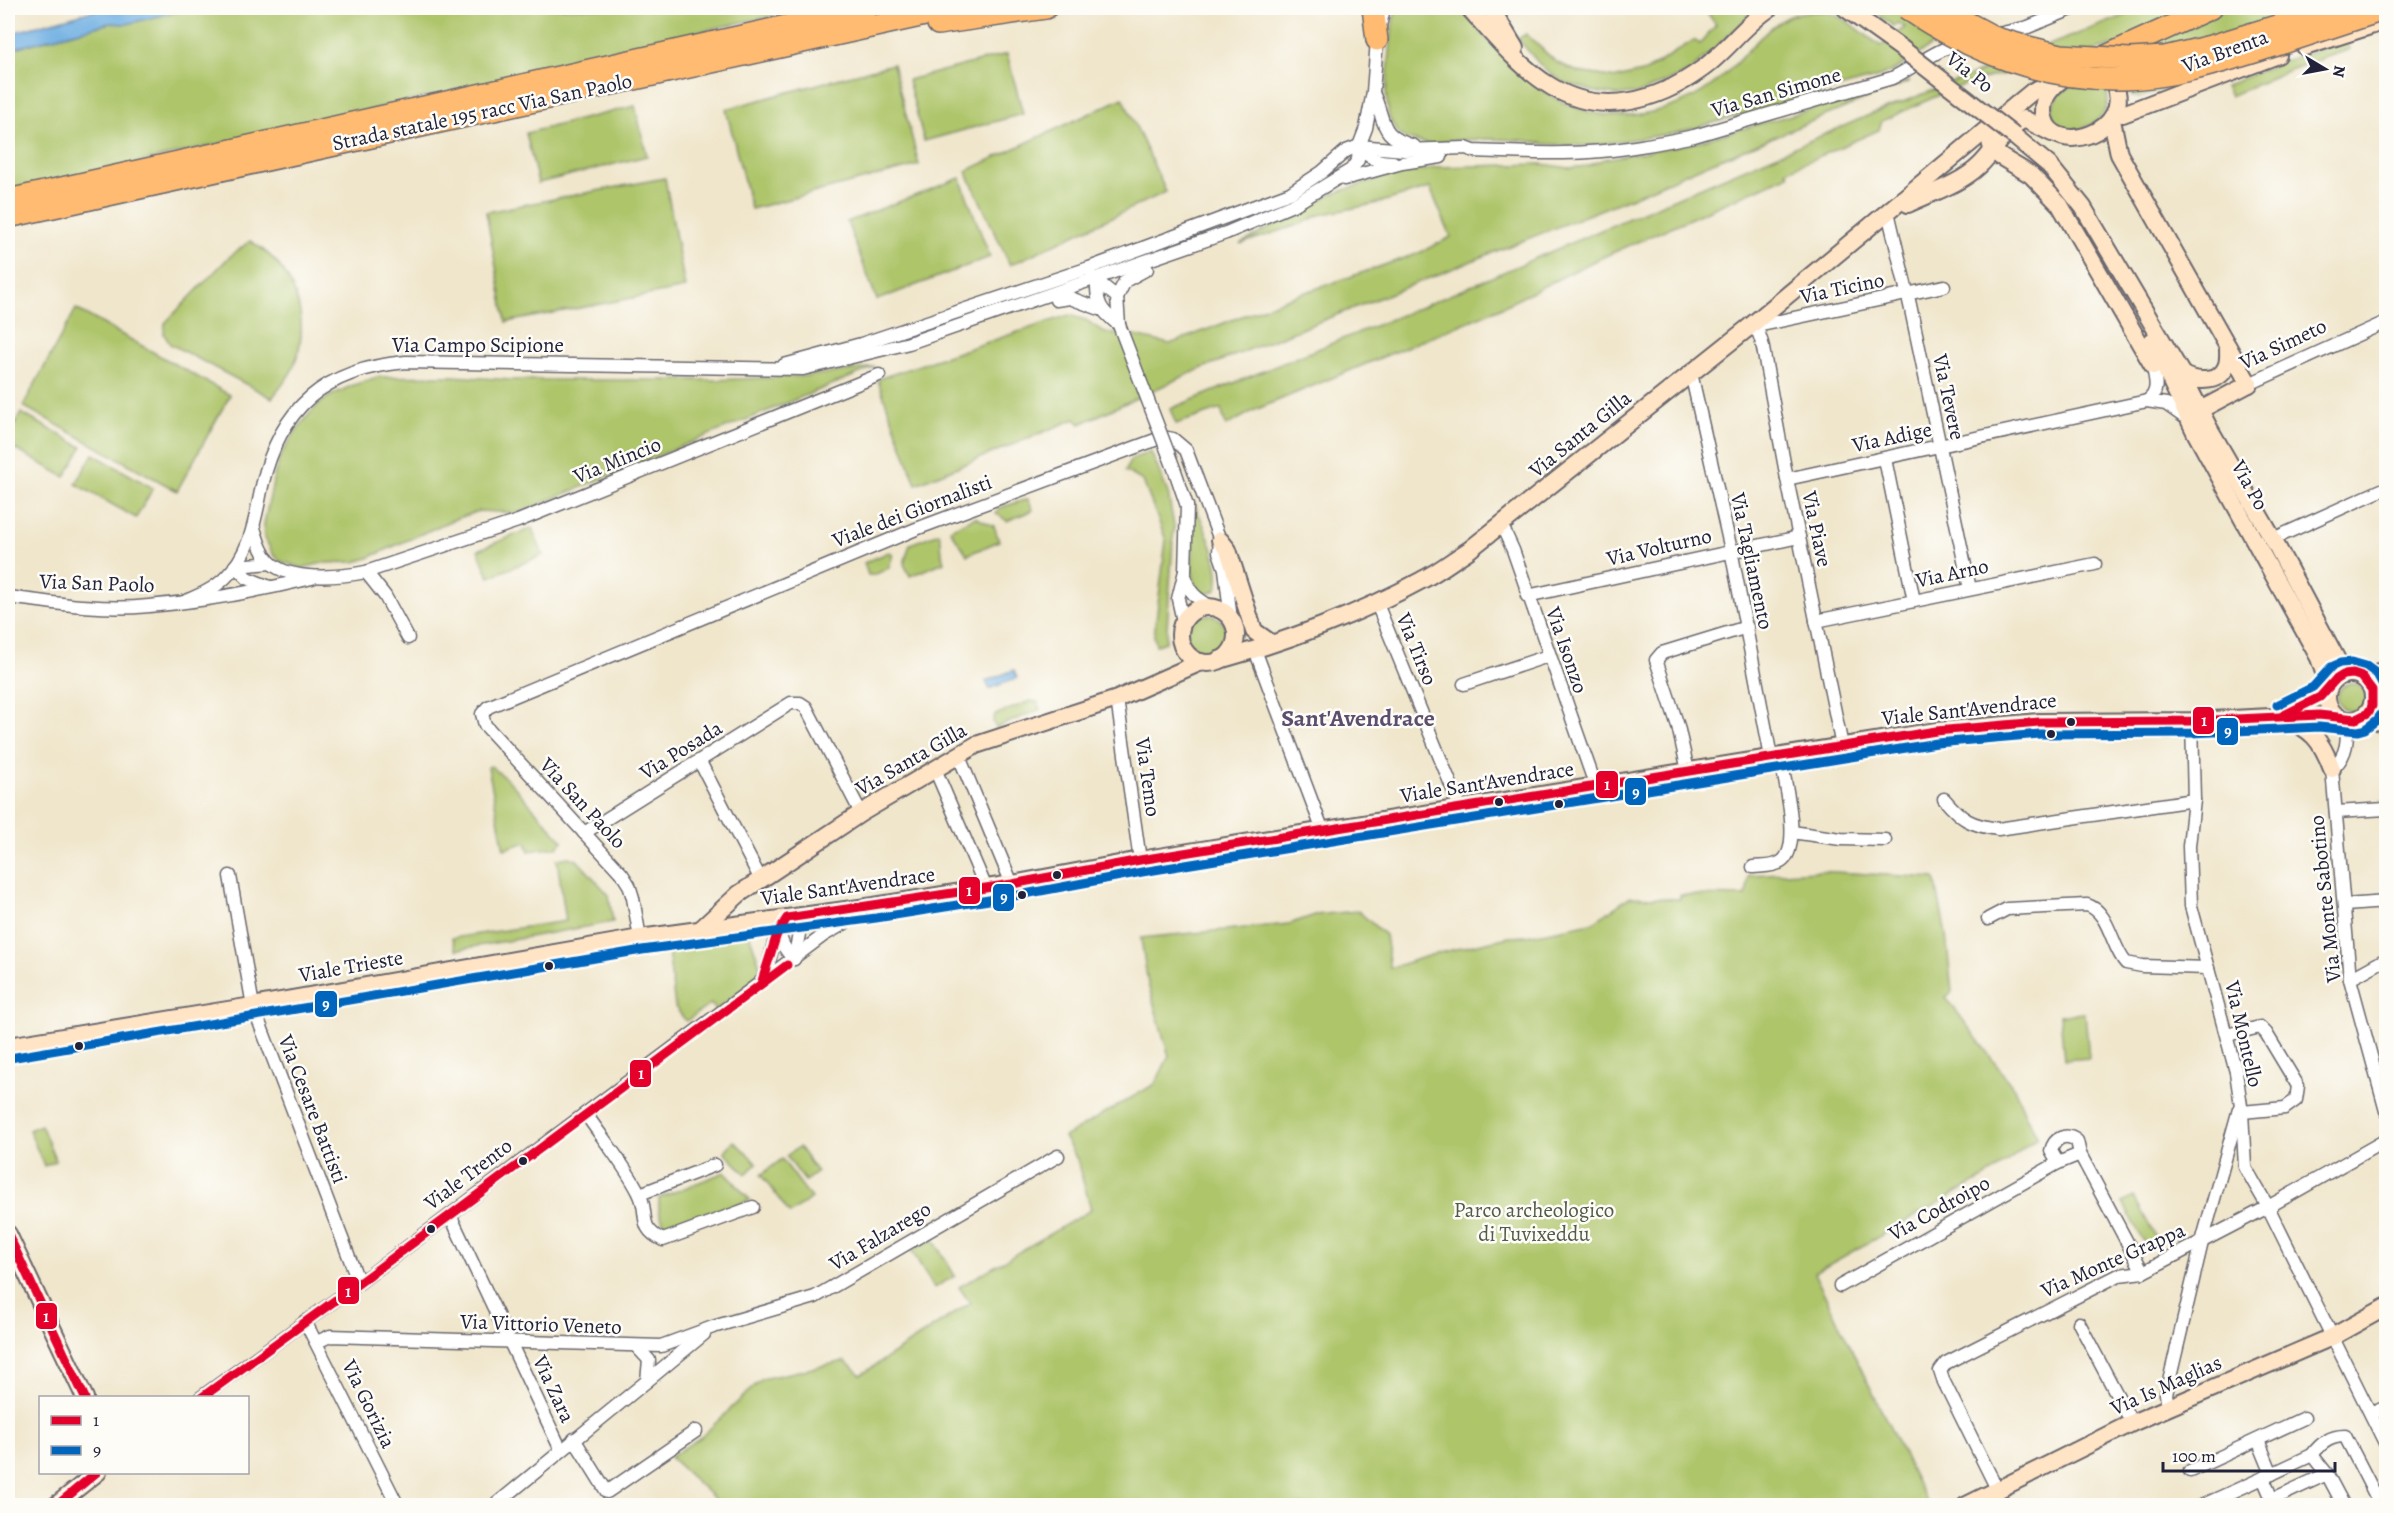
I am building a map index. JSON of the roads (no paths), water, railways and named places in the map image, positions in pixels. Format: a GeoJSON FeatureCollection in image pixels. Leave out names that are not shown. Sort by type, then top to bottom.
{"type":"FeatureCollection","features":[{"type":"Feature","properties":{"kind":"highway"},"geometry":{"type":"LineString","coordinates":[[536,82],[551,73],[620,54],[830,8]]}},
{"type":"Feature","properties":{"kind":"highway","name":"Strada statale 195 racc Via San Paolo"},"geometry":{"type":"LineString","coordinates":[[8,200],[867,8]]}},
{"type":"Feature","properties":{"kind":"highway","name":"Strada statale 195 racc Via San Paolo"},"geometry":{"type":"LineString","coordinates":[[8,217],[957,8]]}},
{"type":"Feature","properties":{"kind":"highway"},"geometry":{"type":"LineString","coordinates":[[786,46],[822,44],[895,30],[1046,8]]}},
{"type":"Feature","properties":{"kind":"highway"},"geometry":{"type":"LineString","coordinates":[[1373,8],[1377,40]]}},
{"type":"Feature","properties":{"kind":"highway"},"geometry":{"type":"LineString","coordinates":[[1906,8],[1960,41],[2014,62],[2066,74],[2122,79],[2151,77],[2212,65],[2386,9]]}},
{"type":"Feature","properties":{"kind":"highway"},"geometry":{"type":"LineString","coordinates":[[1940,8],[1996,38],[2028,47],[2061,55],[2130,59],[2165,57],[2211,46],[2335,8]]}},
{"type":"Feature","properties":{"kind":"highway"},"geometry":{"type":"LineString","coordinates":[[2071,75],[2089,63],[2211,8]]}},
{"type":"Feature","properties":{"kind":"main road"},"geometry":{"type":"LineString","coordinates":[[1469,8],[1506,50],[1553,88],[1578,98],[1610,103],[1648,98],[1673,88],[1704,67],[1750,21],[1770,8]]}},
{"type":"Feature","properties":{"kind":"main road"},"geometry":{"type":"LineString","coordinates":[[1491,8],[1528,67]]}},
{"type":"Feature","properties":{"kind":"main road","name":"Via Po"},"geometry":{"type":"LineString","coordinates":[[1845,8],[1901,48],[2014,136],[2049,165],[2071,190],[2137,302],[2143,306],[2273,539],[2353,676]]}},
{"type":"Feature","properties":{"kind":"main road","name":"Via Brenta"},"geometry":{"type":"LineString","coordinates":[[2114,117],[2267,58],[2386,21]]}},
{"type":"Feature","properties":{"kind":"main road"},"geometry":{"type":"LineString","coordinates":[[2114,117],[2101,129],[2084,136],[2064,137],[2053,133],[2045,121],[2043,111],[2045,100],[2071,75],[2096,73],[2114,83],[2119,101],[2114,117],[2119,154],[2249,384]]}},
{"type":"Feature","properties":{"kind":"main road","name":"Via Santa Gilla"},"geometry":{"type":"LineString","coordinates":[[702,928],[739,894],[861,813],[976,745],[1117,699],[1201,662],[1219,660],[1255,650],[1377,603],[1424,579],[1502,526],[1748,328],[2033,91],[2071,75]]}},
{"type":"Feature","properties":{"kind":"main road","name":"Via Santa Gilla"},"geometry":{"type":"LineString","coordinates":[[1888,212],[1967,175],[1981,165],[1992,149],[2017,123],[2024,119],[2053,133]]}},
{"type":"Feature","properties":{"kind":"main road"},"geometry":{"type":"LineString","coordinates":[[1996,123],[1990,141],[1992,149],[2001,158],[2020,168],[2040,183],[2060,205],[2153,368],[2196,433]]}},
{"type":"Feature","properties":{"kind":"main road"},"geometry":{"type":"LineString","coordinates":[[2084,136],[2106,144],[2119,154]]}},
{"type":"Feature","properties":{"kind":"main road"},"geometry":{"type":"LineString","coordinates":[[1967,175],[2002,165],[2020,168]]}},
{"type":"Feature","properties":{"kind":"main road","name":"Via Po"},"geometry":{"type":"LineString","coordinates":[[2137,302],[2137,309],[2196,433],[2319,658],[2328,690]]}},
{"type":"Feature","properties":{"kind":"main road"},"geometry":{"type":"LineString","coordinates":[[2210,379],[2222,374],[2226,369],[2228,347]]}},
{"type":"Feature","properties":{"kind":"main road"},"geometry":{"type":"LineString","coordinates":[[2182,374],[2194,380],[2235,380],[2249,384]]}},
{"type":"Feature","properties":{"kind":"main road","name":"Via Simeto"},"geometry":{"type":"LineString","coordinates":[[2200,410],[2249,384]]}},
{"type":"Feature","properties":{"kind":"main road"},"geometry":{"type":"LineString","coordinates":[[1220,540],[1228,550],[1254,632],[1271,644]]}},
{"type":"Feature","properties":{"kind":"main road"},"geometry":{"type":"LineString","coordinates":[[1201,662],[1187,654],[1182,646],[1180,638],[1183,621],[1195,610],[1212,607],[1226,614],[1233,627],[1229,652],[1219,660]]}},
{"type":"Feature","properties":{"kind":"main road"},"geometry":{"type":"LineString","coordinates":[[1233,627],[1271,644]]}},
{"type":"Feature","properties":{"kind":"main road"},"geometry":{"type":"LineString","coordinates":[[2386,670],[2333,681],[2326,701],[2348,718],[2368,712],[2378,702],[2386,681]]}},
{"type":"Feature","properties":{"kind":"main road"},"geometry":{"type":"LineString","coordinates":[[2353,676],[2368,682],[2378,702]]}},
{"type":"Feature","properties":{"kind":"main road","name":"Viale Sant'Avendrace"},"geometry":{"type":"LineString","coordinates":[[2283,716],[2328,690]]}},
{"type":"Feature","properties":{"kind":"main road"},"geometry":{"type":"LineString","coordinates":[[2283,716],[2303,726],[2317,737],[2324,747],[2332,769]]}},
{"type":"Feature","properties":{"kind":"main road","name":"Viale Sant'Avendrace"},"geometry":{"type":"LineString","coordinates":[[702,928],[787,921],[1012,884],[1140,860],[1596,788],[1936,731],[2039,722],[2192,721],[2283,716],[2348,718],[2386,723]]}},
{"type":"Feature","properties":{"kind":"main road"},"geometry":{"type":"LineString","coordinates":[[739,894],[738,906],[742,916],[758,922]]}},
{"type":"Feature","properties":{"kind":"main road","name":"Viale Trieste"},"geometry":{"type":"LineString","coordinates":[[8,1046],[702,928]]}},
{"type":"Feature","properties":{"kind":"main road"},"geometry":{"type":"LineString","coordinates":[[8,1234],[11,1253],[84,1396]]}},
{"type":"Feature","properties":{"kind":"main road","name":"Via Is Maglias"},"geometry":{"type":"LineString","coordinates":[[1971,1504],[1997,1489],[2168,1407],[2332,1337],[2386,1307]]}},
{"type":"Feature","properties":{"kind":"main road"},"geometry":{"type":"LineString","coordinates":[[55,1506],[97,1474]]}},
{"type":"Feature","properties":{"kind":"street"},"geometry":{"type":"LineString","coordinates":[[1384,8],[1377,40],[1373,92],[1366,128],[1359,146],[1366,156],[1380,162],[1402,163]]}},
{"type":"Feature","properties":{"kind":"street"},"geometry":{"type":"LineString","coordinates":[[1948,46],[1963,31],[1970,8]]}},
{"type":"Feature","properties":{"kind":"street","name":"Via San Simone"},"geometry":{"type":"LineString","coordinates":[[1359,146],[1404,150],[1466,148],[1474,151],[1588,153],[1694,136],[1892,78],[1921,64],[1948,46],[2028,27],[2074,8]]}},
{"type":"Feature","properties":{"kind":"street"},"geometry":{"type":"LineString","coordinates":[[1373,92],[1382,124],[1393,138],[1428,150]]}},
{"type":"Feature","properties":{"kind":"street","name":"Via Campo Scipione"},"geometry":{"type":"LineString","coordinates":[[235,566],[254,528],[262,485],[273,447],[286,423],[300,406],[319,391],[339,378],[363,369],[406,362],[803,369],[845,360],[909,343],[1035,301],[1226,233],[1295,204],[1336,181],[1351,170],[1358,160],[1359,146],[1346,151],[1322,172],[1290,193],[1089,268],[837,351],[771,368]]}},
{"type":"Feature","properties":{"kind":"street","name":"Via San Simone"},"geometry":{"type":"LineString","coordinates":[[1336,181],[1402,163],[1429,158],[1466,156],[1474,151]]}},
{"type":"Feature","properties":{"kind":"street","name":"Via Tevere"},"geometry":{"type":"LineString","coordinates":[[1888,212],[1908,293],[1970,589]]}},
{"type":"Feature","properties":{"kind":"street","name":"Via Campo Scipione"},"geometry":{"type":"LineString","coordinates":[[1117,297],[1125,281],[1138,272],[1225,239],[1226,233]]}},
{"type":"Feature","properties":{"kind":"street","name":"Via Campo Scipione"},"geometry":{"type":"LineString","coordinates":[[1098,279],[1106,267],[1149,251],[1154,242]]}},
{"type":"Feature","properties":{"kind":"street","name":"Via Campo Scipione"},"geometry":{"type":"LineString","coordinates":[[1022,290],[1033,291],[1078,277],[1089,276],[1098,279]]}},
{"type":"Feature","properties":{"kind":"street"},"geometry":{"type":"LineString","coordinates":[[1098,279],[1117,297],[1119,325],[1175,471],[1186,506],[1186,583],[1196,597],[1212,607]]}},
{"type":"Feature","properties":{"kind":"street"},"geometry":{"type":"LineString","coordinates":[[1098,279],[1097,292],[1100,309]]}},
{"type":"Feature","properties":{"kind":"street","name":"Via Ticino"},"geometry":{"type":"LineString","coordinates":[[1748,328],[1944,286]]}},
{"type":"Feature","properties":{"kind":"street","name":"Via Campo Scipione"},"geometry":{"type":"LineString","coordinates":[[1035,301],[1045,303],[1070,298],[1100,309],[1119,325]]}},
{"type":"Feature","properties":{"kind":"street","name":"Via Simeto"},"geometry":{"type":"LineString","coordinates":[[2249,384],[2386,322]]}},
{"type":"Feature","properties":{"kind":"street","name":"Via Piave"},"geometry":{"type":"LineString","coordinates":[[1748,328],[1758,331],[1762,343],[1787,479],[1842,746]]}},
{"type":"Feature","properties":{"kind":"street"},"geometry":{"type":"LineString","coordinates":[[2147,401],[2156,391],[2153,368]]}},
{"type":"Feature","properties":{"kind":"street","name":"Via Tagliamento"},"geometry":{"type":"LineString","coordinates":[[1691,373],[1792,832]]}},
{"type":"Feature","properties":{"kind":"street","name":"Via Mincio"},"geometry":{"type":"LineString","coordinates":[[366,572],[518,521],[879,375]]}},
{"type":"Feature","properties":{"kind":"street"},"geometry":{"type":"LineString","coordinates":[[2147,401],[2166,404],[2183,416]]}},
{"type":"Feature","properties":{"kind":"street","name":"Via Adige"},"geometry":{"type":"LineString","coordinates":[[1787,479],[2147,401]]}},
{"type":"Feature","properties":{"kind":"street","name":"Viale dei Giornalisti"},"geometry":{"type":"LineString","coordinates":[[488,707],[909,532],[1163,437],[1173,439],[1186,450],[1220,540],[1219,552],[1225,569],[1233,627]]}},
{"type":"Feature","properties":{"kind":"street"},"geometry":{"type":"LineString","coordinates":[[1885,459],[1914,601]]}},
{"type":"Feature","properties":{"kind":"street"},"geometry":{"type":"LineString","coordinates":[[2273,539],[2386,488]]}},
{"type":"Feature","properties":{"kind":"street","name":"Via Isonzo"},"geometry":{"type":"LineString","coordinates":[[1502,526],[1513,550],[1527,596],[1596,788]]}},
{"type":"Feature","properties":{"kind":"street"},"geometry":{"type":"LineString","coordinates":[[235,566],[271,563],[260,547],[254,528]]}},
{"type":"Feature","properties":{"kind":"street","name":"Via Volturno"},"geometry":{"type":"LineString","coordinates":[[1527,596],[1799,537]]}},
{"type":"Feature","properties":{"kind":"street","name":"Via San Paolo"},"geometry":{"type":"LineString","coordinates":[[271,563],[284,570],[318,577],[342,577],[366,572]]}},
{"type":"Feature","properties":{"kind":"street","name":"Via Arno"},"geometry":{"type":"LineString","coordinates":[[1816,621],[2095,564]]}},
{"type":"Feature","properties":{"kind":"street"},"geometry":{"type":"LineString","coordinates":[[235,566],[247,578],[270,587]]}},
{"type":"Feature","properties":{"kind":"street","name":"Via San Paolo"},"geometry":{"type":"LineString","coordinates":[[186,601],[211,590],[226,578],[235,566]]}},
{"type":"Feature","properties":{"kind":"street"},"geometry":{"type":"LineString","coordinates":[[1183,621],[1178,599],[1185,571]]}},
{"type":"Feature","properties":{"kind":"street"},"geometry":{"type":"LineString","coordinates":[[366,572],[385,596],[408,638]]}},
{"type":"Feature","properties":{"kind":"street","name":"Via San Paolo"},"geometry":{"type":"LineString","coordinates":[[8,597],[101,606],[148,607],[240,594],[318,577]]}},
{"type":"Feature","properties":{"kind":"street","name":"Via Tirso"},"geometry":{"type":"LineString","coordinates":[[1377,603],[1461,809]]}},
{"type":"Feature","properties":{"kind":"street"},"geometry":{"type":"LineString","coordinates":[[1688,771],[1678,726],[1656,660],[1662,653],[1747,627]]}},
{"type":"Feature","properties":{"kind":"street"},"geometry":{"type":"LineString","coordinates":[[1255,650],[1323,831]]}},
{"type":"Feature","properties":{"kind":"street"},"geometry":{"type":"LineString","coordinates":[[1464,684],[1548,656]]}},
{"type":"Feature","properties":{"kind":"street","name":"Via Temo"},"geometry":{"type":"LineString","coordinates":[[1117,699],[1140,860]]}},
{"type":"Feature","properties":{"kind":"street","name":"Via Posada"},"geometry":{"type":"LineString","coordinates":[[584,833],[791,703],[806,706],[861,813]]}},
{"type":"Feature","properties":{"kind":"street","name":"Via San Paolo"},"geometry":{"type":"LineString","coordinates":[[488,707],[482,714],[485,725],[622,874],[629,885],[640,938]]}},
{"type":"Feature","properties":{"kind":"street"},"geometry":{"type":"LineString","coordinates":[[2332,769],[2344,755],[2347,745],[2348,718]]}},
{"type":"Feature","properties":{"kind":"street","name":"Via Montello"},"geometry":{"type":"LineString","coordinates":[[2192,721],[2194,800],[2189,846],[2191,906],[2236,1072],[2245,1167],[2268,1207],[2386,1445]]}},
{"type":"Feature","properties":{"kind":"street"},"geometry":{"type":"LineString","coordinates":[[958,754],[1012,884]]}},
{"type":"Feature","properties":{"kind":"street"},"geometry":{"type":"LineString","coordinates":[[700,762],[761,880]]}},
{"type":"Feature","properties":{"kind":"street"},"geometry":{"type":"LineString","coordinates":[[935,768],[986,888]]}},
{"type":"Feature","properties":{"kind":"street","name":"Via Monte Sabotino"},"geometry":{"type":"LineString","coordinates":[[2332,769],[2350,979],[2386,1111]]}},
{"type":"Feature","properties":{"kind":"street"},"geometry":{"type":"LineString","coordinates":[[1944,800],[1959,817],[1976,826],[1998,829],[2194,800]]}},
{"type":"Feature","properties":{"kind":"street"},"geometry":{"type":"LineString","coordinates":[[2336,812],[2386,809]]}},
{"type":"Feature","properties":{"kind":"street"},"geometry":{"type":"LineString","coordinates":[[1753,867],[1783,862],[1788,854],[1792,832],[1841,839],[1885,840]]}},
{"type":"Feature","properties":{"kind":"street","name":"Via Cesare Battisti"},"geometry":{"type":"LineString","coordinates":[[230,876],[253,1006],[359,1283]]}},
{"type":"Feature","properties":{"kind":"street"},"geometry":{"type":"LineString","coordinates":[[2345,905],[2386,902]]}},
{"type":"Feature","properties":{"kind":"street"},"geometry":{"type":"LineString","coordinates":[[1988,920],[2007,909],[2087,905],[2094,907],[2103,920],[2126,963],[2142,966],[2208,968]]}},
{"type":"Feature","properties":{"kind":"street","name":"Viale Trento"},"geometry":{"type":"LineString","coordinates":[[203,1396],[359,1283],[825,935],[874,906]]}},
{"type":"Feature","properties":{"kind":"street"},"geometry":{"type":"LineString","coordinates":[[787,921],[799,934],[794,959]]}},
{"type":"Feature","properties":{"kind":"street"},"geometry":{"type":"LineString","coordinates":[[787,921],[779,936],[782,944],[794,959]]}},
{"type":"Feature","properties":{"kind":"street"},"geometry":{"type":"LineString","coordinates":[[760,984],[768,970],[772,942],[787,921]]}},
{"type":"Feature","properties":{"kind":"street"},"geometry":{"type":"LineString","coordinates":[[2350,979],[2386,959]]}},
{"type":"Feature","properties":{"kind":"street"},"geometry":{"type":"LineString","coordinates":[[2168,1407],[2166,1394],[2202,1242],[2241,1109],[2285,1108],[2296,1100],[2298,1086],[2260,1027],[2226,1035]]}},
{"type":"Feature","properties":{"kind":"street"},"geometry":{"type":"LineString","coordinates":[[586,1114],[640,1194],[643,1219],[647,1229],[654,1235],[663,1240],[753,1207]]}},
{"type":"Feature","properties":{"kind":"street"},"geometry":{"type":"LineString","coordinates":[[2058,1163],[2052,1151],[2054,1143],[2061,1137],[2069,1137],[2077,1141],[2080,1154],[2143,1272]]}},
{"type":"Feature","properties":{"kind":"street","name":"Via Monte Grappa"},"geometry":{"type":"LineString","coordinates":[[1997,1489],[1940,1371],[1946,1363],[2119,1275],[2143,1272],[2268,1207],[2386,1140]]}},
{"type":"Feature","properties":{"kind":"street","name":"Via Codroipo"},"geometry":{"type":"LineString","coordinates":[[1840,1286],[2058,1163],[2080,1154]]}},
{"type":"Feature","properties":{"kind":"street","name":"Via Falzarego"},"geometry":{"type":"LineString","coordinates":[[636,1346],[661,1346],[713,1327],[815,1298],[1058,1156]]}},
{"type":"Feature","properties":{"kind":"street"},"geometry":{"type":"LineString","coordinates":[[640,1194],[715,1166]]}},
{"type":"Feature","properties":{"kind":"street","name":"Via Zara"},"geometry":{"type":"LineString","coordinates":[[450,1215],[561,1449]]}},
{"type":"Feature","properties":{"kind":"street","name":"Via Gorizia"},"geometry":{"type":"LineString","coordinates":[[305,1321],[398,1506]]}},
{"type":"Feature","properties":{"kind":"street"},"geometry":{"type":"LineString","coordinates":[[2079,1323],[2132,1424]]}},
{"type":"Feature","properties":{"kind":"street","name":"Via Falzarego"},"geometry":{"type":"LineString","coordinates":[[647,1381],[713,1327]]}},
{"type":"Feature","properties":{"kind":"street","name":"Via Vittorio Veneto"},"geometry":{"type":"LineString","coordinates":[[317,1342],[330,1336],[636,1346],[648,1360],[647,1381]]}},
{"type":"Feature","properties":{"kind":"street"},"geometry":{"type":"LineString","coordinates":[[494,1506],[647,1381]]}},
{"type":"Feature","properties":{"kind":"street"},"geometry":{"type":"LineString","coordinates":[[2371,1414],[2386,1407]]}},
{"type":"Feature","properties":{"kind":"street"},"geometry":{"type":"LineString","coordinates":[[2190,1471],[2304,1418]]}},
{"type":"Feature","properties":{"kind":"street"},"geometry":{"type":"LineString","coordinates":[[574,1439],[607,1492],[696,1431]]}},
{"type":"Feature","properties":{"kind":"street"},"geometry":{"type":"LineString","coordinates":[[2202,1506],[2312,1455],[2320,1445],[2335,1436],[2345,1436],[2381,1506]]}},
{"type":"Feature","properties":{"kind":"street"},"geometry":{"type":"LineString","coordinates":[[2258,1440],[2274,1502],[2327,1474]]}},
{"type":"Feature","properties":{"kind":"street"},"geometry":{"type":"LineString","coordinates":[[2312,1455],[2327,1474],[2344,1506]]}},
{"type":"Feature","properties":{"kind":"water"},"geometry":{"type":"Polygon","coordinates":[[[103,8],[191,8],[127,24],[110,23],[8,50],[8,34],[103,8]]]}},
{"type":"Feature","properties":{"kind":"water"},"geometry":{"type":"Polygon","coordinates":[[[1014,670],[1017,678],[989,689],[986,681],[1014,670]]]}},
{"type":"Feature","properties":{"kind":"district","name":"Sant'Avendrace"},"geometry":{"type":"Point","coordinates":[1358,718]}},
{"type":"Feature","properties":{"kind":"park label","name":"Parco archeologico di Tuvixeddu"},"geometry":{"type":"Point","coordinates":[1534,1222]}}]}
